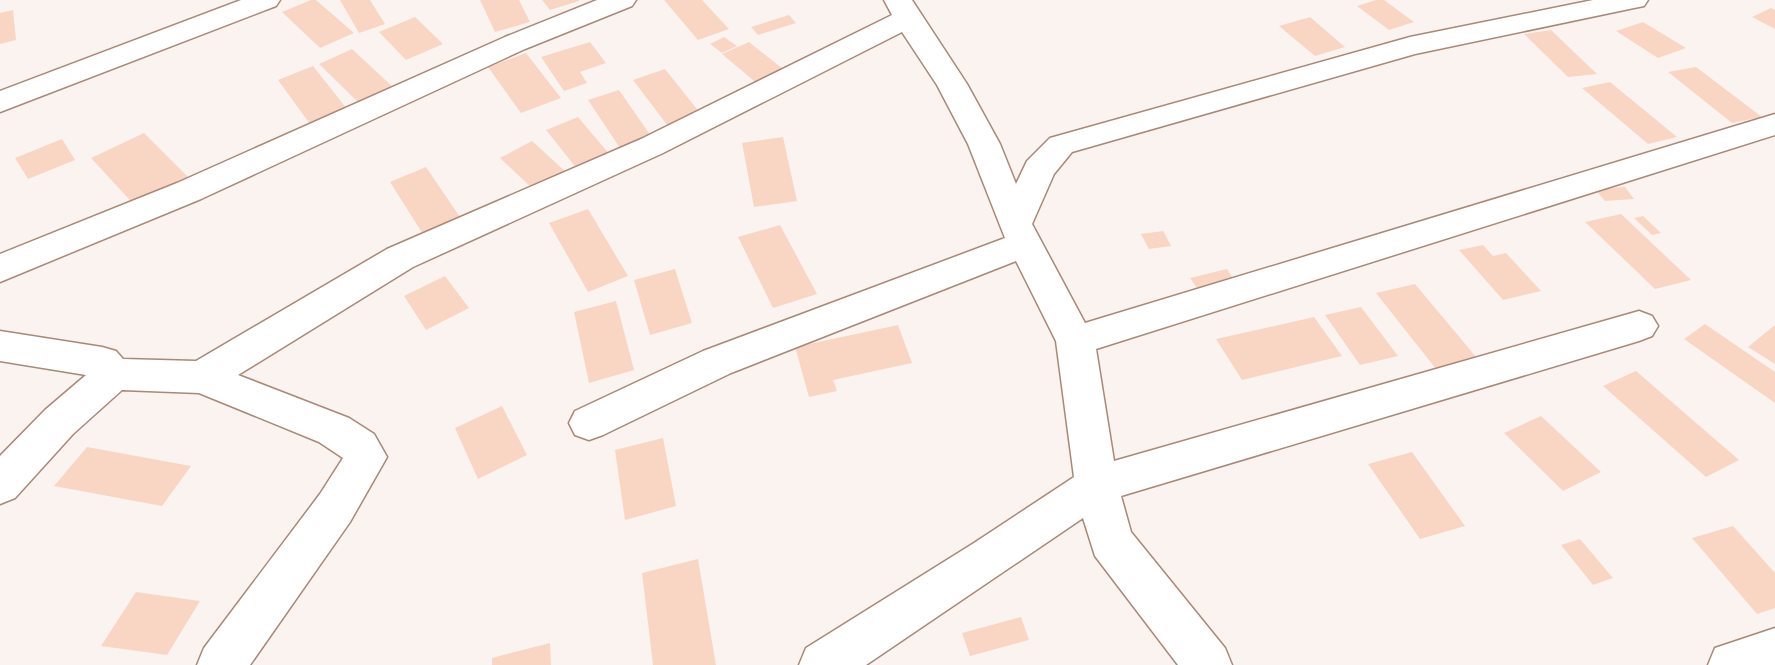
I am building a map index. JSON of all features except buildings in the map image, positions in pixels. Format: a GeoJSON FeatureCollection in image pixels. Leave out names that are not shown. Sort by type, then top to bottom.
{"type":"FeatureCollection","features":[{"type":"Feature","properties":{"kind":"street"},"geometry":{"type":"LineString","coordinates":[[0,102],[266,0]]}},
{"type":"Feature","properties":{"kind":"street"},"geometry":{"type":"LineString","coordinates":[[0,269],[189,191],[515,43],[622,0]]}},
{"type":"Feature","properties":{"kind":"street"},"geometry":{"type":"LineString","coordinates":[[984,144],[1032,150],[1061,145],[1410,46],[1634,0]]}},
{"type":"Feature","properties":{"kind":"street"},"geometry":{"type":"LineString","coordinates":[[202,377],[400,258],[652,146],[906,5],[984,144],[1020,234],[1075,341],[1096,485],[1111,542],[1208,665]]}},
{"type":"Feature","properties":{"kind":"street"},"geometry":{"type":"LineString","coordinates":[[1075,341],[1775,124]]}},
{"type":"Feature","properties":{"kind":"street"},"geometry":{"type":"LineString","coordinates":[[1020,234],[1039,169],[1061,145]]}},
{"type":"Feature","properties":{"kind":"street"},"geometry":{"type":"LineString","coordinates":[[589,423],[717,362],[1020,234]]}},
{"type":"Feature","properties":{"kind":"street"},"geometry":{"type":"LineString","coordinates":[[823,665],[990,558],[1096,485],[1639,326]]}},
{"type":"Feature","properties":{"kind":"street"},"geometry":{"type":"LineString","coordinates":[[0,346],[102,362],[114,374],[202,377],[334,430],[359,446],[366,457],[335,508],[221,665]]}},
{"type":"Feature","properties":{"kind":"street"},"geometry":{"type":"LineString","coordinates":[[0,485],[59,422],[114,374]]}},
{"type":"Feature","properties":{"kind":"street"},"geometry":{"type":"LineString","coordinates":[[1732,665],[1775,651]]}}]}
